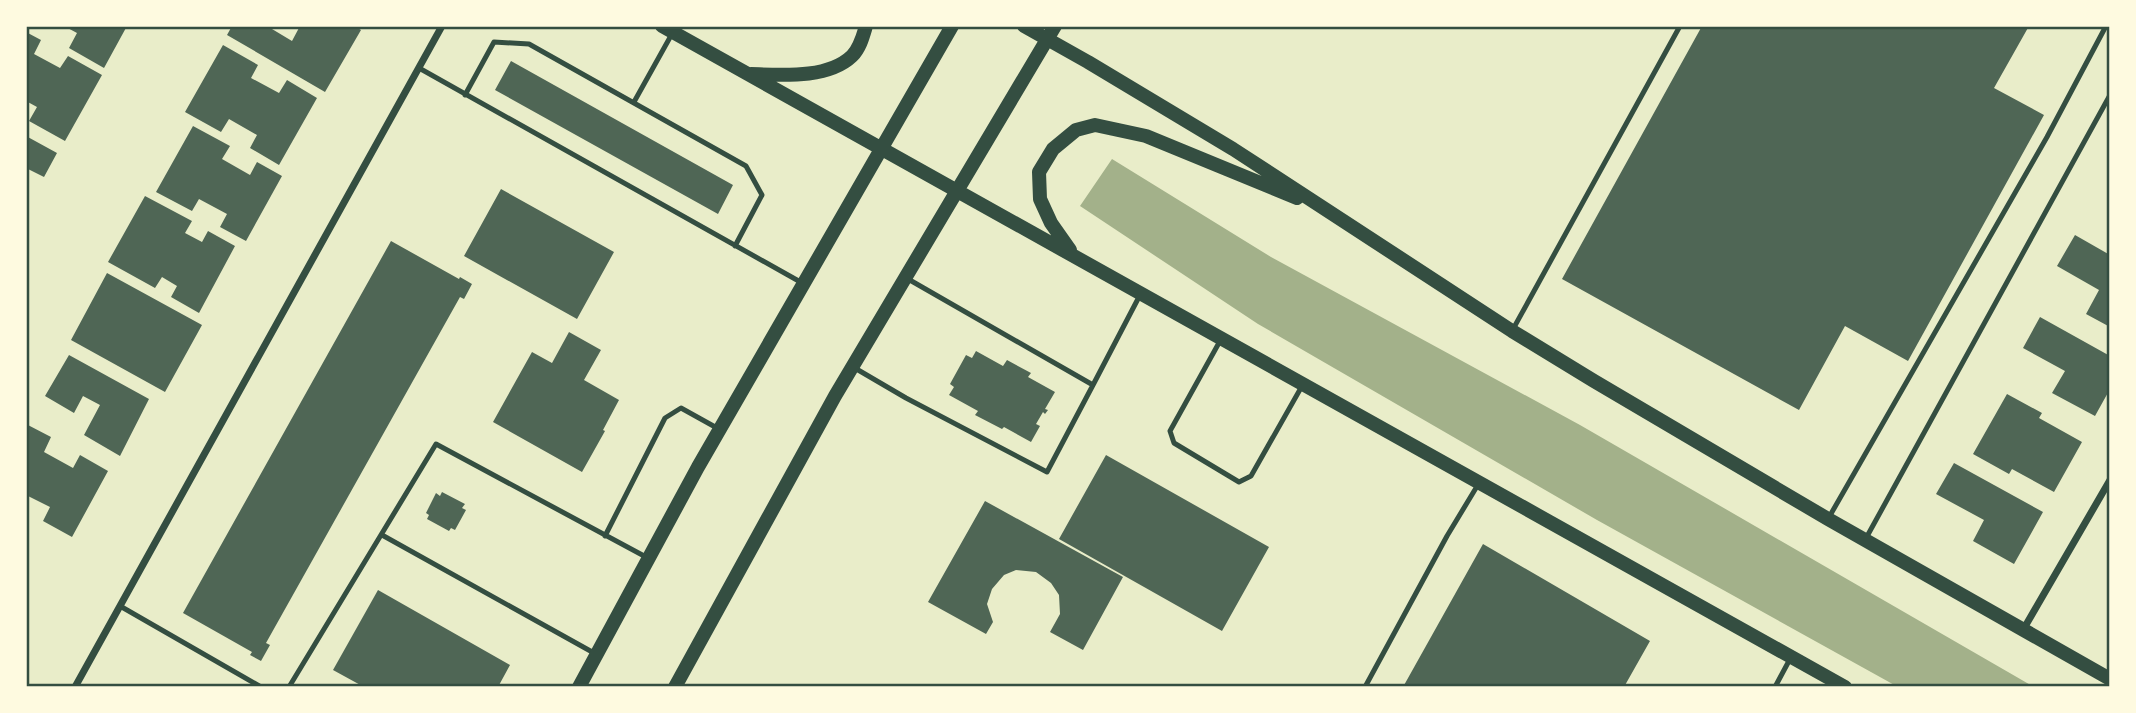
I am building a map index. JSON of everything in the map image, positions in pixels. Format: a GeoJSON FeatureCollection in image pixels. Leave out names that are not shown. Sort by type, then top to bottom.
{"type":"FeatureCollection","features":[{"type":"Feature","properties":{"kind":"main road"},"geometry":{"type":"LineString","coordinates":[[746,73],[795,75],[829,69],[852,56],[862,40],[866,26]]}},
{"type":"Feature","properties":{"kind":"main road"},"geometry":{"type":"LineString","coordinates":[[582,687],[593,661],[720,430],[952,26]]}},
{"type":"Feature","properties":{"kind":"main road"},"geometry":{"type":"LineString","coordinates":[[1024,26],[1052,33],[1512,331],[1828,519],[2110,679]]}},
{"type":"Feature","properties":{"kind":"main road"},"geometry":{"type":"LineString","coordinates":[[668,29],[1845,687]]}},
{"type":"Feature","properties":{"kind":"main road"},"geometry":{"type":"LineString","coordinates":[[675,687],[853,368],[1052,33]]}},
{"type":"Feature","properties":{"kind":"main road"},"geometry":{"type":"LineString","coordinates":[[1074,256],[1051,223],[1040,199],[1039,172],[1053,149],[1076,130],[1096,125],[1146,136],[1327,210]]}},
{"type":"Feature","properties":{"kind":"street"},"geometry":{"type":"LineString","coordinates":[[75,687],[442,26]]}},
{"type":"Feature","properties":{"kind":"street"},"geometry":{"type":"LineString","coordinates":[[2022,630],[2110,481]]}},
{"type":"Feature","properties":{"kind":"lane"},"geometry":{"type":"LineString","coordinates":[[1512,331],[1680,26]]}},
{"type":"Feature","properties":{"kind":"lane"},"geometry":{"type":"LineString","coordinates":[[1828,519],[2047,137],[2106,26]]}},
{"type":"Feature","properties":{"kind":"lane"},"geometry":{"type":"LineString","coordinates":[[634,102],[668,29]]}},
{"type":"Feature","properties":{"kind":"lane"},"geometry":{"type":"LineString","coordinates":[[465,95],[494,42],[529,44],[634,102],[746,166],[762,195],[735,246]]}},
{"type":"Feature","properties":{"kind":"lane"},"geometry":{"type":"LineString","coordinates":[[419,68],[804,284]]}},
{"type":"Feature","properties":{"kind":"lane"},"geometry":{"type":"LineString","coordinates":[[1865,540],[2110,95]]}},
{"type":"Feature","properties":{"kind":"lane"},"geometry":{"type":"LineString","coordinates":[[906,278],[1093,385]]}},
{"type":"Feature","properties":{"kind":"lane"},"geometry":{"type":"LineString","coordinates":[[853,368],[1047,472],[1141,293]]}},
{"type":"Feature","properties":{"kind":"lane"},"geometry":{"type":"LineString","coordinates":[[1221,338],[1170,431],[1174,443],[1238,482],[1251,476],[1303,384]]}},
{"type":"Feature","properties":{"kind":"lane"},"geometry":{"type":"LineString","coordinates":[[605,536],[665,418],[681,408],[720,430]]}},
{"type":"Feature","properties":{"kind":"lane"},"geometry":{"type":"LineString","coordinates":[[289,687],[436,444],[649,559]]}},
{"type":"Feature","properties":{"kind":"lane"},"geometry":{"type":"LineString","coordinates":[[1365,687],[1479,483]]}},
{"type":"Feature","properties":{"kind":"lane"},"geometry":{"type":"LineString","coordinates":[[382,535],[593,661]]}},
{"type":"Feature","properties":{"kind":"lane"},"geometry":{"type":"LineString","coordinates":[[120,606],[261,687]]}},
{"type":"Feature","properties":{"kind":"lane"},"geometry":{"type":"LineString","coordinates":[[1775,687],[1791,657]]}},
{"type":"Feature","properties":{"kind":"shaded area"},"geometry":{"type":"Polygon","coordinates":[[[1112,159],[1271,257],[1580,425],[2034,687],[1898,687],[1597,520],[1258,324],[1080,206],[1112,159]]]}},
{"type":"Feature","properties":{"kind":"building"},"geometry":{"type":"Polygon","coordinates":[[[64,26],[127,26],[104,68],[69,48],[77,33],[64,26]]]}},
{"type":"Feature","properties":{"kind":"building"},"geometry":{"type":"Polygon","coordinates":[[[232,26],[267,26],[292,41],[300,26],[355,26],[361,30],[325,92],[227,35],[232,26]]]}},
{"type":"Feature","properties":{"kind":"building"},"geometry":{"type":"Polygon","coordinates":[[[1702,26],[2029,26],[1994,88],[2044,115],[1908,361],[1845,326],[1799,410],[1562,279],[1702,26]]]}},
{"type":"Feature","properties":{"kind":"building"},"geometry":{"type":"Polygon","coordinates":[[[26,32],[41,40],[34,54],[60,68],[68,56],[102,75],[65,141],[29,121],[37,107],[26,101],[26,32]]]}},
{"type":"Feature","properties":{"kind":"building"},"geometry":{"type":"Polygon","coordinates":[[[223,45],[258,65],[251,78],[279,93],[287,80],[317,98],[279,165],[250,148],[257,135],[229,119],[221,132],[185,112],[223,45]]]}},
{"type":"Feature","properties":{"kind":"building"},"geometry":{"type":"Polygon","coordinates":[[[511,61],[733,185],[718,214],[495,90],[511,61]]]}},
{"type":"Feature","properties":{"kind":"building"},"geometry":{"type":"Polygon","coordinates":[[[193,126],[230,146],[222,159],[250,175],[257,162],[282,176],[246,241],[220,227],[227,214],[199,199],[192,211],[156,192],[193,126]]]}},
{"type":"Feature","properties":{"kind":"building"},"geometry":{"type":"Polygon","coordinates":[[[26,136],[57,153],[44,177],[26,168],[26,136]]]}},
{"type":"Feature","properties":{"kind":"building"},"geometry":{"type":"Polygon","coordinates":[[[501,189],[614,252],[577,319],[464,256],[501,189]]]}},
{"type":"Feature","properties":{"kind":"building"},"geometry":{"type":"Polygon","coordinates":[[[145,196],[192,221],[185,233],[202,242],[208,231],[235,246],[199,313],[171,297],[177,286],[162,277],[155,288],[108,262],[145,196]]]}},
{"type":"Feature","properties":{"kind":"building"},"geometry":{"type":"Polygon","coordinates":[[[2075,235],[2110,255],[2110,327],[2086,314],[2099,290],[2057,266],[2075,235]]]}},
{"type":"Feature","properties":{"kind":"building"},"geometry":{"type":"Polygon","coordinates":[[[391,241],[472,284],[464,299],[460,297],[266,643],[270,645],[261,661],[250,655],[252,652],[183,613],[391,241]]]}},
{"type":"Feature","properties":{"kind":"building"},"geometry":{"type":"Polygon","coordinates":[[[107,273],[202,325],[165,392],[71,340],[107,273]]]}},
{"type":"Feature","properties":{"kind":"building"},"geometry":{"type":"Polygon","coordinates":[[[2040,317],[2110,356],[2110,389],[2095,416],[2052,393],[2065,371],[2023,348],[2040,317]]]}},
{"type":"Feature","properties":{"kind":"building"},"geometry":{"type":"Polygon","coordinates":[[[569,332],[601,350],[584,380],[619,400],[582,472],[493,422],[532,352],[552,363],[569,332]]]}},
{"type":"Feature","properties":{"kind":"building"},"geometry":{"type":"Polygon","coordinates":[[[976,351],[1003,366],[1007,360],[1031,373],[1028,377],[1055,392],[1045,409],[1048,410],[1045,414],[1043,412],[1036,424],[1040,426],[1031,442],[975,415],[978,411],[949,395],[954,387],[950,384],[966,355],[972,358],[976,351]]]}},
{"type":"Feature","properties":{"kind":"building"},"geometry":{"type":"Polygon","coordinates":[[[69,355],[149,399],[120,456],[84,435],[100,405],[83,396],[74,413],[45,396],[69,355]]]}},
{"type":"Feature","properties":{"kind":"building"},"geometry":{"type":"Polygon","coordinates":[[[2007,394],[2042,413],[2039,418],[2082,442],[2054,492],[2012,469],[2009,474],[1973,454],[2007,394]]]}},
{"type":"Feature","properties":{"kind":"building"},"geometry":{"type":"Polygon","coordinates":[[[26,424],[51,437],[44,452],[73,468],[80,455],[108,471],[72,537],[43,521],[50,507],[26,495],[26,424]]]}},
{"type":"Feature","properties":{"kind":"building"},"geometry":{"type":"Polygon","coordinates":[[[1106,455],[1269,547],[1222,631],[1059,539],[1106,455]]]}},
{"type":"Feature","properties":{"kind":"building"},"geometry":{"type":"Polygon","coordinates":[[[1954,463],[2043,512],[2014,564],[1973,541],[1984,520],[1936,494],[1954,463]]]}},
{"type":"Feature","properties":{"kind":"building"},"geometry":{"type":"Polygon","coordinates":[[[442,492],[465,504],[462,508],[466,510],[455,530],[451,528],[449,531],[427,519],[429,515],[426,513],[436,493],[440,496],[442,492]]]}},
{"type":"Feature","properties":{"kind":"building"},"geometry":{"type":"Polygon","coordinates":[[[985,501],[1123,577],[1083,650],[1050,632],[1060,614],[1059,595],[1051,583],[1036,572],[1016,570],[1004,575],[992,589],[987,604],[993,622],[986,634],[928,602],[985,501]]]}},
{"type":"Feature","properties":{"kind":"building"},"geometry":{"type":"Polygon","coordinates":[[[1483,544],[1650,641],[1624,687],[1403,687],[1483,544]]]}},
{"type":"Feature","properties":{"kind":"building"},"geometry":{"type":"Polygon","coordinates":[[[378,590],[510,665],[498,687],[364,687],[333,670],[378,590]]]}}]}
